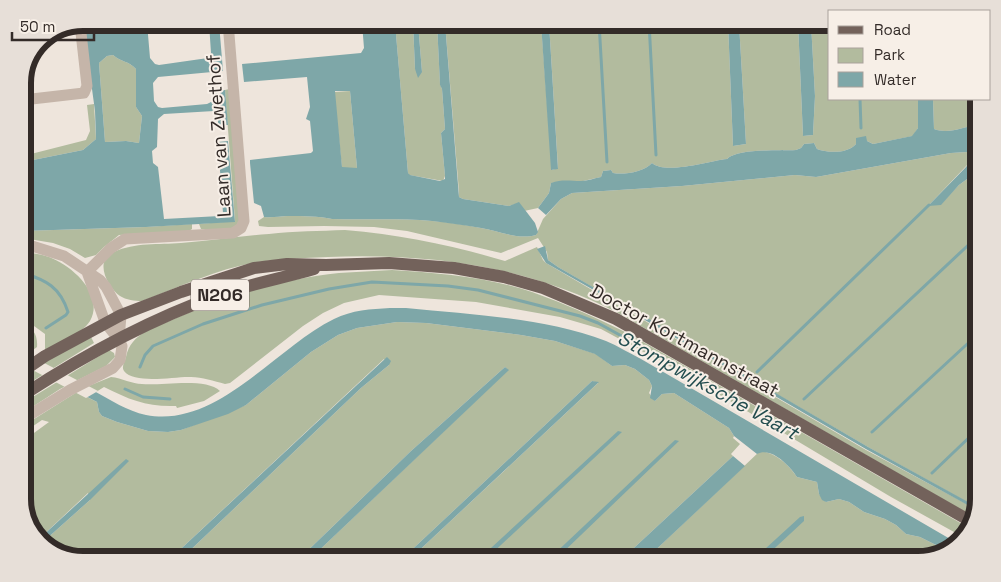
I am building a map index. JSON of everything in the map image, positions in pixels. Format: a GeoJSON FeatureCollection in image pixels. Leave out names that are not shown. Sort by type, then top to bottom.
{"type":"FeatureCollection","features":[{"type":"Feature","properties":{"kind":"main road","name":"Doctor Kortmannstraat"},"geometry":{"type":"LineString","coordinates":[[105,322],[254,268],[286,264],[326,266],[389,264],[454,268],[520,282],[543,288],[579,302],[624,324],[966,519]]}},
{"type":"Feature","properties":{"kind":"main road","name":"Doctor Kortmannstraat"},"geometry":{"type":"LineString","coordinates":[[120,340],[179,311],[220,295],[326,266]]}},
{"type":"Feature","properties":{"kind":"main road","name":"N206"},"geometry":{"type":"LineString","coordinates":[[31,365],[105,322]]}},
{"type":"Feature","properties":{"kind":"main road","name":"N206"},"geometry":{"type":"LineString","coordinates":[[31,390],[67,367],[120,340]]}},
{"type":"Feature","properties":{"kind":"street"},"geometry":{"type":"LineString","coordinates":[[31,99],[84,93],[87,86],[81,31]]}},
{"type":"Feature","properties":{"kind":"street","name":"Laan van Zwethof"},"geometry":{"type":"LineString","coordinates":[[87,272],[111,248],[125,239],[233,234],[241,228],[244,221],[229,31]]}},
{"type":"Feature","properties":{"kind":"street"},"geometry":{"type":"LineString","coordinates":[[31,246],[64,256],[100,280],[106,287],[121,315],[120,340],[123,351],[120,360],[113,368],[70,390],[31,414]]}},
{"type":"Feature","properties":{"kind":"street"},"geometry":{"type":"LineString","coordinates":[[87,272],[105,322],[120,340]]}},
{"type":"Feature","properties":{"kind":"green space"},"geometry":{"type":"Polygon","coordinates":[[[396,31],[413,31],[415,69],[422,72],[419,31],[437,31],[440,84],[445,129],[441,133],[445,176],[443,181],[409,175],[396,31]]]}},
{"type":"Feature","properties":{"kind":"green space"},"geometry":{"type":"Polygon","coordinates":[[[446,31],[542,31],[552,170],[558,168],[549,31],[728,31],[733,146],[746,144],[739,31],[798,31],[803,136],[813,135],[815,96],[811,31],[828,31],[828,100],[918,100],[918,128],[913,136],[873,144],[856,139],[856,144],[848,150],[832,152],[821,150],[817,149],[814,143],[804,144],[796,150],[740,153],[732,155],[727,159],[677,168],[667,168],[652,163],[639,171],[623,174],[613,173],[611,170],[603,171],[601,177],[583,181],[551,183],[549,193],[538,208],[524,211],[519,203],[509,206],[463,199],[459,197],[446,31]]]}},
{"type":"Feature","properties":{"kind":"green space"},"geometry":{"type":"Polygon","coordinates":[[[113,55],[136,69],[136,107],[142,116],[139,143],[126,141],[105,142],[99,63],[107,56],[113,55]]]}},
{"type":"Feature","properties":{"kind":"green space"},"geometry":{"type":"Polygon","coordinates":[[[229,89],[241,217],[234,230],[201,229],[199,224],[235,221],[225,90],[229,89]]]}},
{"type":"Feature","properties":{"kind":"green space"},"geometry":{"type":"Polygon","coordinates":[[[350,91],[357,168],[342,168],[334,92],[350,91]]]}},
{"type":"Feature","properties":{"kind":"green space"},"geometry":{"type":"Polygon","coordinates":[[[933,100],[970,100],[970,127],[946,131],[934,129],[933,100]]]}},
{"type":"Feature","properties":{"kind":"green space"},"geometry":{"type":"Polygon","coordinates":[[[94,104],[96,139],[83,150],[31,160],[31,154],[86,140],[90,131],[87,105],[94,104]]]}},
{"type":"Feature","properties":{"kind":"green space"},"geometry":{"type":"Polygon","coordinates":[[[951,153],[970,153],[970,162],[929,205],[941,204],[959,185],[970,177],[969,503],[868,447],[558,267],[548,260],[547,252],[538,238],[501,253],[407,231],[374,227],[268,227],[259,226],[258,221],[264,217],[288,216],[332,219],[420,220],[488,229],[515,236],[529,236],[536,235],[543,219],[561,199],[572,193],[682,186],[795,175],[816,177],[951,153]]]}},
{"type":"Feature","properties":{"kind":"green space"},"geometry":{"type":"Polygon","coordinates":[[[192,224],[192,229],[189,231],[119,235],[96,255],[85,258],[70,249],[53,243],[31,239],[31,231],[192,224]]]}},
{"type":"Feature","properties":{"kind":"green space"},"geometry":{"type":"Polygon","coordinates":[[[345,230],[386,235],[426,241],[505,261],[537,247],[546,263],[866,450],[969,505],[968,513],[618,313],[548,284],[513,274],[477,266],[404,257],[366,256],[283,259],[257,262],[227,269],[142,301],[120,296],[111,287],[105,274],[104,261],[108,256],[130,247],[288,232],[345,230]]]}},
{"type":"Feature","properties":{"kind":"green space"},"geometry":{"type":"Polygon","coordinates":[[[31,253],[49,257],[67,267],[83,282],[93,301],[90,321],[81,330],[45,350],[45,334],[31,324],[31,253]]]}},
{"type":"Feature","properties":{"kind":"green space"},"geometry":{"type":"Polygon","coordinates":[[[392,270],[480,279],[532,292],[582,312],[631,335],[963,525],[957,533],[891,497],[688,376],[601,329],[560,317],[476,302],[379,295],[344,303],[323,313],[303,326],[230,383],[225,384],[195,377],[137,378],[129,375],[123,369],[129,349],[133,342],[144,332],[234,296],[296,279],[339,273],[392,270]]]}},
{"type":"Feature","properties":{"kind":"green space"},"geometry":{"type":"Polygon","coordinates":[[[397,322],[426,323],[555,341],[596,354],[612,366],[625,365],[635,369],[649,380],[652,386],[649,393],[655,401],[662,394],[674,393],[729,428],[734,436],[733,438],[740,444],[731,454],[733,456],[631,551],[419,551],[598,383],[592,381],[411,551],[318,551],[508,370],[505,367],[411,451],[307,551],[189,551],[361,388],[389,365],[384,359],[179,551],[83,551],[63,547],[48,537],[90,500],[88,493],[45,534],[38,525],[31,502],[31,435],[49,422],[42,420],[31,428],[31,421],[77,392],[97,402],[102,416],[117,422],[148,431],[168,432],[181,430],[246,405],[311,352],[338,335],[357,328],[397,322]]]}},
{"type":"Feature","properties":{"kind":"green space"},"geometry":{"type":"Polygon","coordinates":[[[31,328],[36,335],[37,343],[37,347],[33,350],[31,349],[31,328]]]}},
{"type":"Feature","properties":{"kind":"green space"},"geometry":{"type":"Polygon","coordinates":[[[90,335],[94,343],[31,382],[31,369],[90,335]]]}},
{"type":"Feature","properties":{"kind":"green space"},"geometry":{"type":"Polygon","coordinates":[[[109,350],[114,353],[115,357],[106,366],[60,389],[31,408],[31,398],[109,350]]]}},
{"type":"Feature","properties":{"kind":"green space"},"geometry":{"type":"Polygon","coordinates":[[[111,377],[138,384],[205,384],[220,391],[204,401],[177,408],[176,406],[139,402],[104,387],[96,392],[86,387],[111,377]]]}},
{"type":"Feature","properties":{"kind":"green space"},"geometry":{"type":"Polygon","coordinates":[[[760,451],[771,454],[781,460],[797,477],[817,482],[819,494],[826,502],[839,499],[849,502],[864,512],[896,525],[906,534],[920,537],[939,546],[918,551],[654,551],[760,451]]]}},
{"type":"Feature","properties":{"kind":"water"},"geometry":{"type":"Polygon","coordinates":[[[84,31],[148,31],[150,58],[155,64],[159,65],[208,58],[211,53],[210,31],[220,31],[223,71],[158,77],[153,83],[154,101],[158,107],[162,108],[207,104],[213,101],[214,91],[225,90],[228,125],[218,125],[218,118],[214,111],[164,114],[158,119],[157,147],[152,151],[153,163],[158,167],[164,219],[220,216],[223,213],[218,142],[228,141],[235,222],[31,231],[31,160],[83,150],[96,139],[95,111],[84,31]],[[113,55],[107,56],[99,63],[105,142],[126,141],[139,143],[142,116],[136,107],[136,69],[113,55]]]}},
{"type":"Feature","properties":{"kind":"water"},"geometry":{"type":"Polygon","coordinates":[[[363,31],[396,31],[408,173],[440,181],[445,179],[441,133],[445,129],[442,89],[440,85],[437,31],[446,31],[459,197],[509,206],[519,202],[535,223],[538,232],[536,235],[515,236],[488,229],[420,220],[332,219],[299,216],[264,217],[261,206],[254,203],[250,160],[311,153],[313,151],[310,121],[306,119],[310,107],[307,77],[244,82],[242,64],[361,53],[364,48],[363,31]],[[335,91],[342,167],[357,168],[350,91],[335,91]]]}},
{"type":"Feature","properties":{"kind":"water"},"geometry":{"type":"Polygon","coordinates":[[[413,31],[419,31],[422,72],[418,78],[415,69],[413,31]]]}},
{"type":"Feature","properties":{"kind":"water"},"geometry":{"type":"Polygon","coordinates":[[[542,31],[549,31],[558,169],[551,170],[542,31]]]}},
{"type":"Feature","properties":{"kind":"water"},"geometry":{"type":"Polygon","coordinates":[[[728,31],[739,31],[746,144],[733,146],[728,31]]]}},
{"type":"Feature","properties":{"kind":"water"},"geometry":{"type":"Polygon","coordinates":[[[798,31],[811,31],[815,96],[813,135],[803,136],[798,31]]]}},
{"type":"Feature","properties":{"kind":"water"},"geometry":{"type":"Polygon","coordinates":[[[918,100],[933,100],[934,129],[946,131],[970,127],[970,153],[951,153],[816,177],[795,175],[682,186],[572,193],[561,199],[546,215],[538,208],[549,193],[551,183],[581,181],[601,177],[603,171],[611,170],[613,173],[623,174],[639,171],[652,163],[667,168],[677,168],[727,159],[732,155],[740,153],[796,150],[804,144],[814,143],[817,149],[837,152],[848,150],[856,144],[856,138],[866,136],[867,141],[873,144],[912,136],[918,128],[918,100]]]}},
{"type":"Feature","properties":{"kind":"water"},"geometry":{"type":"Polygon","coordinates":[[[970,162],[970,177],[959,185],[941,205],[928,206],[970,162]]]}},
{"type":"Feature","properties":{"kind":"water"},"geometry":{"type":"Polygon","coordinates":[[[545,246],[548,260],[640,314],[650,322],[546,263],[537,249],[545,246]]]}},
{"type":"Feature","properties":{"kind":"water"},"geometry":{"type":"Polygon","coordinates":[[[406,308],[508,318],[558,327],[606,341],[641,359],[950,539],[939,546],[920,537],[906,534],[896,525],[864,512],[849,502],[839,499],[826,502],[822,500],[817,482],[797,477],[780,458],[774,455],[762,452],[757,454],[734,436],[729,428],[674,393],[662,394],[655,401],[650,398],[652,386],[649,380],[635,369],[625,365],[612,366],[595,354],[555,341],[426,323],[397,322],[357,328],[338,335],[311,352],[246,405],[228,414],[181,430],[168,432],[148,431],[102,416],[97,402],[31,368],[31,359],[132,411],[146,415],[172,416],[197,410],[221,398],[312,332],[334,319],[355,312],[406,308]]]}},
{"type":"Feature","properties":{"kind":"water"},"geometry":{"type":"Polygon","coordinates":[[[387,357],[391,361],[389,365],[361,388],[189,551],[179,551],[387,357]]]}},
{"type":"Feature","properties":{"kind":"water"},"geometry":{"type":"Polygon","coordinates":[[[505,367],[509,370],[318,551],[307,551],[411,451],[505,367]]]}},
{"type":"Feature","properties":{"kind":"water"},"geometry":{"type":"Polygon","coordinates":[[[592,381],[599,382],[419,551],[411,551],[592,381]]]}},
{"type":"Feature","properties":{"kind":"water"},"geometry":{"type":"Polygon","coordinates":[[[618,431],[622,432],[495,551],[488,551],[618,431]]]}},
{"type":"Feature","properties":{"kind":"water"},"geometry":{"type":"Polygon","coordinates":[[[675,440],[679,441],[564,551],[557,551],[675,440]]]}},
{"type":"Feature","properties":{"kind":"water"},"geometry":{"type":"Polygon","coordinates":[[[733,456],[745,466],[655,551],[631,551],[733,456]]]}},
{"type":"Feature","properties":{"kind":"water"},"geometry":{"type":"Polygon","coordinates":[[[126,459],[129,461],[90,500],[48,537],[45,534],[126,459]]]}},
{"type":"Feature","properties":{"kind":"water"},"geometry":{"type":"Polygon","coordinates":[[[804,516],[804,521],[772,551],[763,551],[800,517],[804,516]]]}},
{"type":"Feature","properties":{"kind":"pier"},"geometry":{"type":"Polygon","coordinates":[[[31,356],[98,391],[86,398],[31,369],[31,356]]]}},
{"type":"Feature","properties":{"kind":"waterway"},"geometry":{"type":"LineString","coordinates":[[600,31],[607,162]]}},
{"type":"Feature","properties":{"kind":"waterway"},"geometry":{"type":"LineString","coordinates":[[649,31],[656,155]]}},
{"type":"Feature","properties":{"kind":"waterway"},"geometry":{"type":"LineString","coordinates":[[860,100],[861,128]]}},
{"type":"Feature","properties":{"kind":"waterway"},"geometry":{"type":"LineString","coordinates":[[757,372],[929,205]]}},
{"type":"Feature","properties":{"kind":"waterway"},"geometry":{"type":"LineString","coordinates":[[804,399],[970,243]]}},
{"type":"Feature","properties":{"kind":"waterway"},"geometry":{"type":"LineString","coordinates":[[31,276],[51,286],[61,296],[68,312],[46,328]]}},
{"type":"Feature","properties":{"kind":"waterway","name":"Stompwijksche Vaart"},"geometry":{"type":"LineString","coordinates":[[140,367],[145,355],[153,346],[203,324],[262,305],[329,289],[372,282],[448,286],[478,290],[580,316],[598,323],[734,398]]}},
{"type":"Feature","properties":{"kind":"waterway"},"geometry":{"type":"LineString","coordinates":[[646,319],[867,448],[969,504]]}},
{"type":"Feature","properties":{"kind":"waterway"},"geometry":{"type":"LineString","coordinates":[[872,432],[970,341]]}},
{"type":"Feature","properties":{"kind":"waterway"},"geometry":{"type":"LineString","coordinates":[[125,389],[143,397],[170,399]]}},
{"type":"Feature","properties":{"kind":"waterway"},"geometry":{"type":"LineString","coordinates":[[932,473],[970,437]]}}]}
